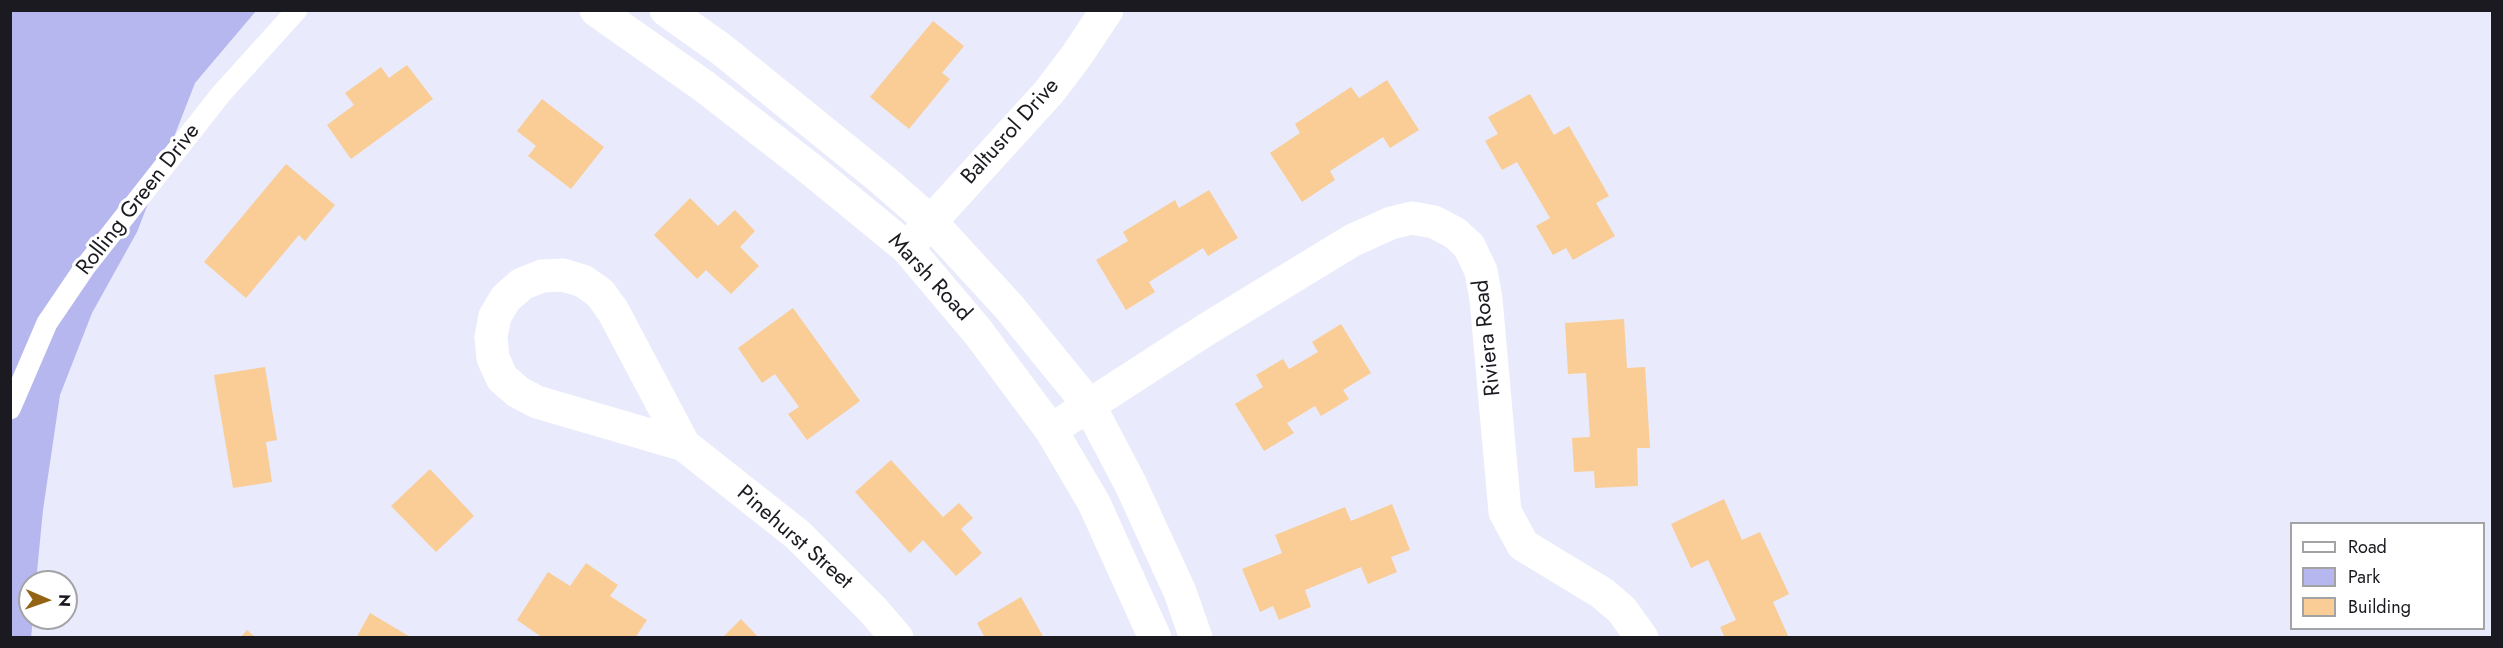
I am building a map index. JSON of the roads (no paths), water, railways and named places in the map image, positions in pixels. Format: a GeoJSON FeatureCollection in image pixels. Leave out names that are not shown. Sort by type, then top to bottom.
{"type":"FeatureCollection","features":[{"type":"Feature","properties":{"kind":"street","name":"Marsh Road"},"geometry":{"type":"LineString","coordinates":[[596,10],[714,94],[907,248],[978,332],[1051,430],[1094,503],[1155,638]]}},
{"type":"Feature","properties":{"kind":"street","name":"Marsh Road"},"geometry":{"type":"LineString","coordinates":[[666,10],[721,49],[824,131],[931,222],[1010,308],[1089,405],[1141,507],[1180,592],[1196,638]]}},
{"type":"Feature","properties":{"kind":"street","name":"Baltusrol Drive"},"geometry":{"type":"LineString","coordinates":[[907,248],[1049,92],[1107,10]]}},
{"type":"Feature","properties":{"kind":"street","name":"Riviera Road"},"geometry":{"type":"LineString","coordinates":[[1051,430],[1207,329],[1353,240],[1391,223],[1412,218],[1434,222],[1455,232],[1469,246],[1481,271],[1486,299],[1505,512],[1524,545],[1602,593],[1622,610],[1642,638]]}},
{"type":"Feature","properties":{"kind":"street","name":"Pinehurst Street"},"geometry":{"type":"LineString","coordinates":[[684,445],[613,311],[600,293],[583,281],[563,275],[542,276],[522,284],[506,298],[495,316],[491,337],[493,358],[502,378],[518,392],[537,402],[684,445],[798,536],[873,609],[897,638]]}},
{"type":"Feature","properties":{"kind":"lane","name":"Rolling Green Drive"},"geometry":{"type":"LineString","coordinates":[[10,409],[47,323],[86,267],[221,94],[297,10]]}}]}
